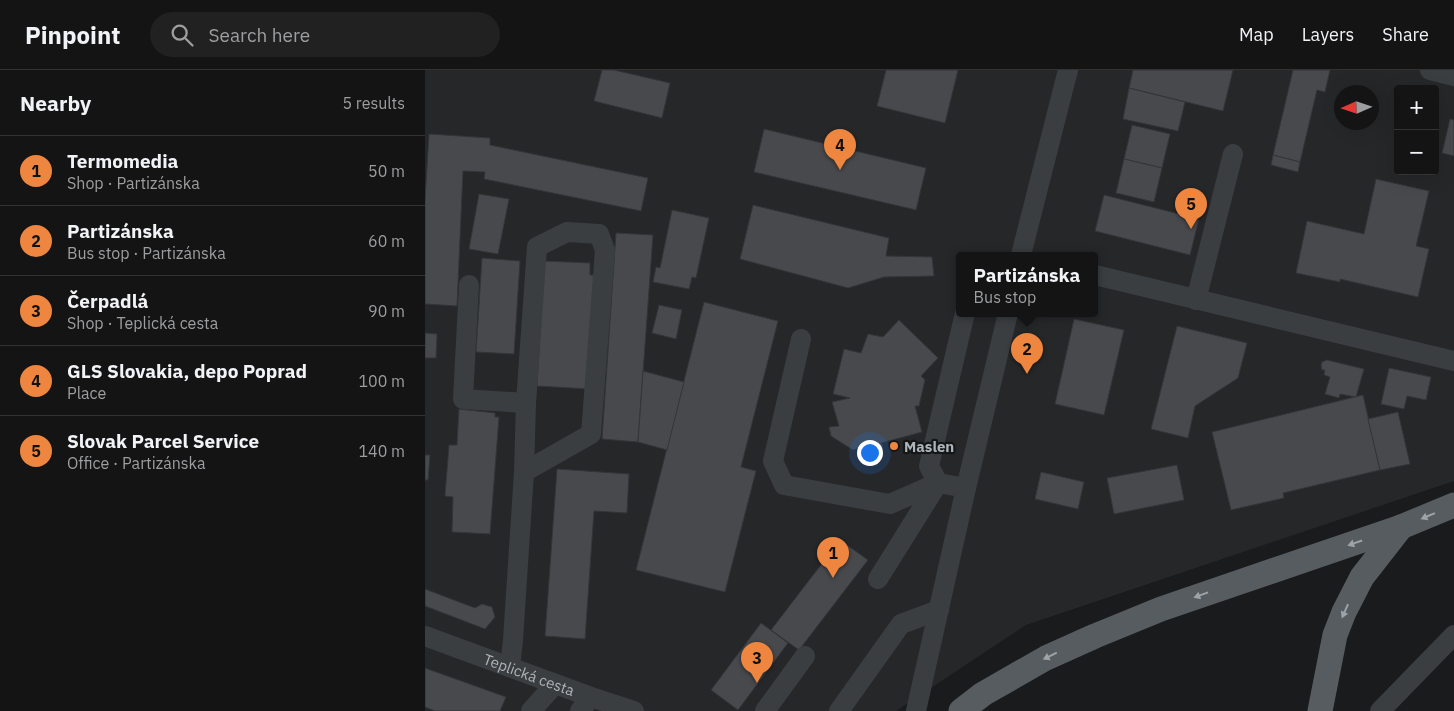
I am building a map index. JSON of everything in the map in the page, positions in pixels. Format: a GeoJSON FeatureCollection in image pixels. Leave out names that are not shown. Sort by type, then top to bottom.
{"type":"FeatureCollection","features":[{"type":"Feature","properties":{"kind":"main road"},"geometry":{"type":"LineString","coordinates":[[961,711],[983,694],[1046,658],[1112,629],[1206,593],[1401,527],[1454,504]]}},
{"type":"Feature","properties":{"kind":"main road"},"geometry":{"type":"LineString","coordinates":[[1320,711],[1335,635],[1344,612],[1362,577],[1401,527]]}},
{"type":"Feature","properties":{"kind":"street"},"geometry":{"type":"LineString","coordinates":[[1022,252],[1068,70]]}},
{"type":"Feature","properties":{"kind":"street"},"geometry":{"type":"LineString","coordinates":[[1430,70],[1454,76]]}},
{"type":"Feature","properties":{"kind":"street"},"geometry":{"type":"LineString","coordinates":[[1196,300],[1233,154]]}},
{"type":"Feature","properties":{"kind":"street"},"geometry":{"type":"LineString","coordinates":[[510,667],[537,247],[567,232],[599,234],[605,250],[591,434],[524,472]]}},
{"type":"Feature","properties":{"kind":"street"},"geometry":{"type":"LineString","coordinates":[[1098,276],[1454,361]]}},
{"type":"Feature","properties":{"kind":"street"},"geometry":{"type":"LineString","coordinates":[[469,285],[463,399],[526,403]]}},
{"type":"Feature","properties":{"kind":"street"},"geometry":{"type":"LineString","coordinates":[[938,483],[929,466],[964,317]]}},
{"type":"Feature","properties":{"kind":"street"},"geometry":{"type":"LineString","coordinates":[[916,711],[966,488],[1008,317]]}},
{"type":"Feature","properties":{"kind":"street"},"geometry":{"type":"LineString","coordinates":[[801,339],[773,461],[784,485],[890,504],[938,483],[966,488]]}},
{"type":"Feature","properties":{"kind":"street"},"geometry":{"type":"LineString","coordinates":[[878,579],[938,483]]}},
{"type":"Feature","properties":{"kind":"street"},"geometry":{"type":"LineString","coordinates":[[839,711],[901,624],[939,610]]}},
{"type":"Feature","properties":{"kind":"street"},"geometry":{"type":"LineString","coordinates":[[1380,711],[1454,635]]}},
{"type":"Feature","properties":{"kind":"street","name":"Teplická cesta"},"geometry":{"type":"LineString","coordinates":[[425,636],[555,684],[586,704],[634,711]]}},
{"type":"Feature","properties":{"kind":"street"},"geometry":{"type":"LineString","coordinates":[[765,711],[805,656]]}},
{"type":"Feature","properties":{"kind":"street"},"geometry":{"type":"LineString","coordinates":[[531,711],[555,684]]}},
{"type":"Feature","properties":{"kind":"shaded area"},"geometry":{"type":"Polygon","coordinates":[[[425,70],[1454,70],[1454,481],[1026,625],[896,711],[425,711],[425,70]]]}},
{"type":"Feature","properties":{"kind":"building"},"geometry":{"type":"Polygon","coordinates":[[[602,70],[614,70],[670,83],[662,118],[594,101],[602,70]]]}},
{"type":"Feature","properties":{"kind":"building"},"geometry":{"type":"Polygon","coordinates":[[[886,70],[958,70],[945,123],[877,106],[886,70]]]}},
{"type":"Feature","properties":{"kind":"building"},"geometry":{"type":"Polygon","coordinates":[[[1133,70],[1233,70],[1223,111],[1129,88],[1133,70]]]}},
{"type":"Feature","properties":{"kind":"building"},"geometry":{"type":"Polygon","coordinates":[[[1293,70],[1330,70],[1325,92],[1317,90],[1300,162],[1273,155],[1293,70]]]}},
{"type":"Feature","properties":{"kind":"building"},"geometry":{"type":"Polygon","coordinates":[[[1129,88],[1185,102],[1178,131],[1123,119],[1129,88]]]}},
{"type":"Feature","properties":{"kind":"building"},"geometry":{"type":"Polygon","coordinates":[[[1450,119],[1454,120],[1454,156],[1442,153],[1450,119]]]}},
{"type":"Feature","properties":{"kind":"building"},"geometry":{"type":"Polygon","coordinates":[[[1132,125],[1170,134],[1162,168],[1124,159],[1132,125]]]}},
{"type":"Feature","properties":{"kind":"building"},"geometry":{"type":"Polygon","coordinates":[[[764,129],[926,168],[916,210],[754,172],[764,129]]]}},
{"type":"Feature","properties":{"kind":"building"},"geometry":{"type":"Polygon","coordinates":[[[429,134],[490,138],[490,145],[648,178],[641,211],[484,179],[485,172],[463,171],[457,306],[425,304],[425,200],[429,134]]]}},
{"type":"Feature","properties":{"kind":"building"},"geometry":{"type":"Polygon","coordinates":[[[1273,155],[1300,162],[1298,172],[1271,165],[1273,155]]]}},
{"type":"Feature","properties":{"kind":"building"},"geometry":{"type":"Polygon","coordinates":[[[1124,159],[1162,168],[1154,202],[1116,193],[1124,159]]]}},
{"type":"Feature","properties":{"kind":"building"},"geometry":{"type":"Polygon","coordinates":[[[1376,179],[1429,191],[1416,246],[1429,249],[1418,297],[1340,279],[1340,282],[1296,273],[1307,221],[1364,234],[1376,179]]]}},
{"type":"Feature","properties":{"kind":"building"},"geometry":{"type":"Polygon","coordinates":[[[479,194],[509,199],[498,254],[469,249],[479,194]]]}},
{"type":"Feature","properties":{"kind":"building"},"geometry":{"type":"Polygon","coordinates":[[[1104,195],[1199,219],[1190,255],[1095,231],[1104,195]]]}},
{"type":"Feature","properties":{"kind":"building"},"geometry":{"type":"Polygon","coordinates":[[[753,205],[889,238],[886,256],[932,257],[934,276],[884,277],[848,288],[740,259],[753,205]]]}},
{"type":"Feature","properties":{"kind":"building"},"geometry":{"type":"Polygon","coordinates":[[[672,210],[709,218],[696,278],[692,277],[689,289],[653,282],[656,267],[660,268],[672,210]]]}},
{"type":"Feature","properties":{"kind":"building"},"geometry":{"type":"Polygon","coordinates":[[[616,233],[653,235],[638,442],[602,439],[616,233]]]}},
{"type":"Feature","properties":{"kind":"building"},"geometry":{"type":"Polygon","coordinates":[[[482,258],[520,261],[514,354],[476,352],[482,258]]]}},
{"type":"Feature","properties":{"kind":"building"},"geometry":{"type":"Polygon","coordinates":[[[544,261],[590,263],[590,275],[596,275],[590,389],[537,386],[544,261]]]}},
{"type":"Feature","properties":{"kind":"building"},"geometry":{"type":"Polygon","coordinates":[[[704,302],[778,321],[741,467],[756,471],[725,592],[636,570],[704,302]]]}},
{"type":"Feature","properties":{"kind":"building"},"geometry":{"type":"Polygon","coordinates":[[[659,305],[682,310],[676,339],[652,333],[659,305]]]}},
{"type":"Feature","properties":{"kind":"building"},"geometry":{"type":"Polygon","coordinates":[[[1074,319],[1124,330],[1104,415],[1055,404],[1074,319]]]}},
{"type":"Feature","properties":{"kind":"building"},"geometry":{"type":"Polygon","coordinates":[[[899,320],[938,358],[921,376],[925,380],[919,406],[915,406],[922,432],[881,443],[883,447],[863,453],[862,447],[853,450],[831,436],[829,427],[839,426],[832,402],[850,398],[833,394],[844,349],[861,353],[868,334],[883,337],[899,320]]]}},
{"type":"Feature","properties":{"kind":"building"},"geometry":{"type":"Polygon","coordinates":[[[1177,326],[1247,343],[1238,378],[1195,406],[1188,438],[1151,429],[1177,326]]]}},
{"type":"Feature","properties":{"kind":"building"},"geometry":{"type":"Polygon","coordinates":[[[425,333],[437,334],[436,358],[425,358],[425,333]]]}},
{"type":"Feature","properties":{"kind":"building"},"geometry":{"type":"Polygon","coordinates":[[[1327,360],[1364,369],[1356,397],[1340,394],[1339,398],[1325,394],[1330,377],[1324,375],[1325,370],[1322,370],[1321,365],[1322,362],[1327,360]]]}},
{"type":"Feature","properties":{"kind":"building"},"geometry":{"type":"Polygon","coordinates":[[[1389,368],[1431,377],[1426,400],[1407,396],[1404,409],[1381,404],[1389,368]]]}},
{"type":"Feature","properties":{"kind":"building"},"geometry":{"type":"Polygon","coordinates":[[[643,371],[684,382],[667,450],[638,442],[643,371]]]}},
{"type":"Feature","properties":{"kind":"building"},"geometry":{"type":"Polygon","coordinates":[[[1363,395],[1380,470],[1283,493],[1284,498],[1231,510],[1212,432],[1363,395]]]}},
{"type":"Feature","properties":{"kind":"building"},"geometry":{"type":"Polygon","coordinates":[[[459,409],[495,413],[495,417],[499,417],[490,534],[452,532],[453,497],[445,496],[449,445],[457,445],[459,409]]]}},
{"type":"Feature","properties":{"kind":"building"},"geometry":{"type":"Polygon","coordinates":[[[1398,412],[1410,464],[1380,470],[1368,419],[1398,412]]]}},
{"type":"Feature","properties":{"kind":"building"},"geometry":{"type":"Polygon","coordinates":[[[425,455],[430,455],[428,480],[425,480],[425,455]]]}},
{"type":"Feature","properties":{"kind":"building"},"geometry":{"type":"Polygon","coordinates":[[[1177,465],[1184,500],[1114,514],[1107,478],[1177,465]]]}},
{"type":"Feature","properties":{"kind":"building"},"geometry":{"type":"Polygon","coordinates":[[[557,469],[629,474],[627,513],[594,511],[585,639],[545,636],[557,469]]]}},
{"type":"Feature","properties":{"kind":"building"},"geometry":{"type":"Polygon","coordinates":[[[1041,472],[1084,482],[1078,509],[1035,499],[1041,472]]]}},
{"type":"Feature","properties":{"kind":"building"},"geometry":{"type":"Polygon","coordinates":[[[840,540],[868,560],[799,650],[771,630],[840,540]]]}},
{"type":"Feature","properties":{"kind":"building"},"geometry":{"type":"Polygon","coordinates":[[[425,589],[475,608],[482,604],[492,607],[495,617],[485,629],[425,606],[425,589]]]}},
{"type":"Feature","properties":{"kind":"building"},"geometry":{"type":"Polygon","coordinates":[[[761,623],[788,643],[738,710],[711,690],[761,623]]]}},
{"type":"Feature","properties":{"kind":"building"},"geometry":{"type":"Polygon","coordinates":[[[425,668],[506,697],[500,711],[435,711],[425,707],[425,668]]]}},
{"type":"Feature","properties":{"kind":"place","name":"GLS Slovakia, depo Poprad"},"geometry":{"type":"Point","coordinates":[840,170]}},
{"type":"Feature","properties":{"kind":"place","name":"Slovak Parcel Service"},"geometry":{"type":"Point","coordinates":[1191,229]}},
{"type":"Feature","properties":{"kind":"place","name":"Partizánska"},"geometry":{"type":"Point","coordinates":[1027,374]}},
{"type":"Feature","properties":{"kind":"place","name":"Maslen"},"geometry":{"type":"Point","coordinates":[894,446]}},
{"type":"Feature","properties":{"kind":"place","name":"Termomedia"},"geometry":{"type":"Point","coordinates":[833,578]}},
{"type":"Feature","properties":{"kind":"place","name":"Čerpadlá"},"geometry":{"type":"Point","coordinates":[757,683]}}]}
